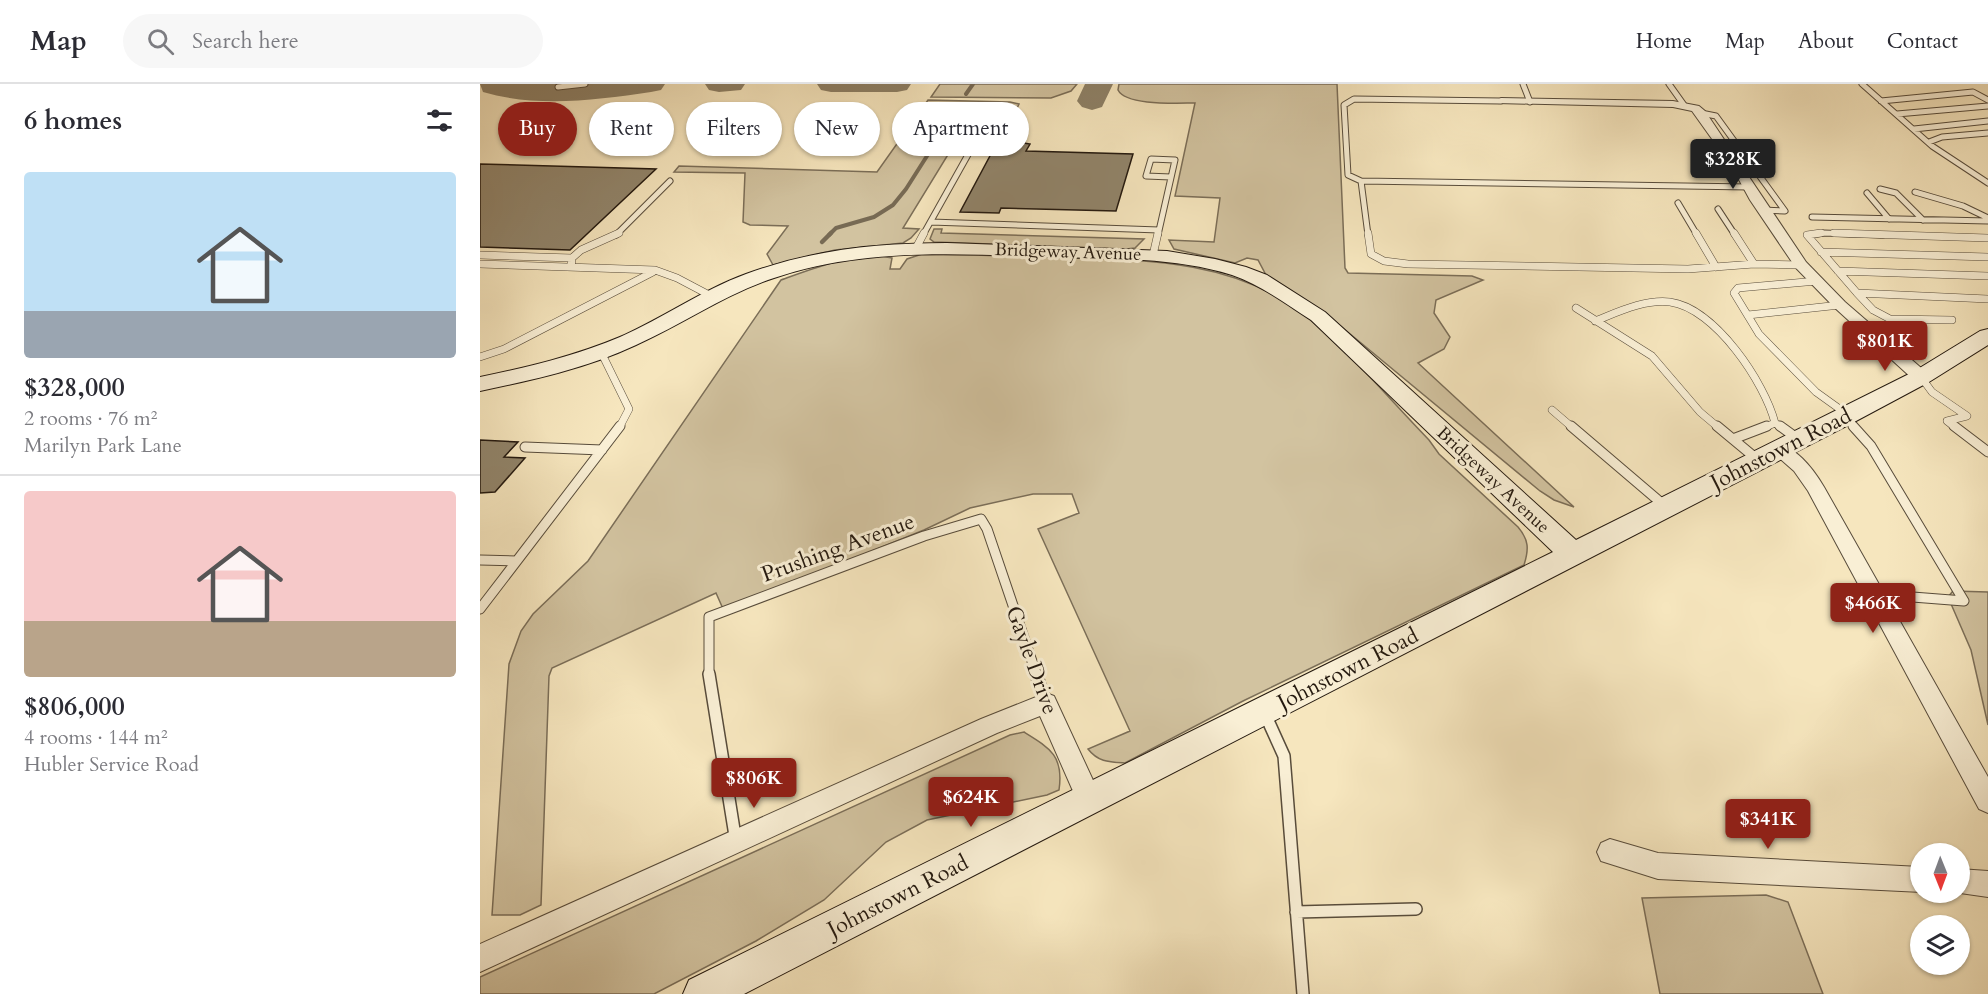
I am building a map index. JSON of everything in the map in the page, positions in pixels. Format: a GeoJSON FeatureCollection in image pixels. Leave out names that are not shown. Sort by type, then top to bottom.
{"type":"FeatureCollection","features":[{"type":"Feature","properties":{"kind":"street"},"geometry":{"type":"LineString","coordinates":[[1501,101],[1684,105],[1701,113],[1738,167],[1762,210],[1801,265],[1839,305],[1921,377]]}},
{"type":"Feature","properties":{"kind":"street","name":"Bridgeway Avenue"},"geometry":{"type":"LineString","coordinates":[[480,384],[531,373],[601,352],[758,277],[833,256],[881,249],[916,248],[1153,255],[1194,261],[1240,272],[1281,292],[1318,316],[1573,554]]}},
{"type":"Feature","properties":{"kind":"street","name":"Johnstown Road"},"geometry":{"type":"LineString","coordinates":[[703,994],[1848,415],[1986,340]]}},
{"type":"Feature","properties":{"kind":"street"},"geometry":{"type":"LineString","coordinates":[[1779,450],[1800,466],[1815,487],[1988,801]]}},
{"type":"Feature","properties":{"kind":"street"},"geometry":{"type":"LineString","coordinates":[[480,958],[1046,703]]}},
{"type":"Feature","properties":{"kind":"street","name":"Gayle Drive"},"geometry":{"type":"LineString","coordinates":[[1046,703],[1089,799]]}},
{"type":"Feature","properties":{"kind":"street"},"geometry":{"type":"LineString","coordinates":[[1610,852],[1658,866],[1910,879]]}},
{"type":"Feature","properties":{"kind":"street"},"geometry":{"type":"LineString","coordinates":[[1970,883],[1988,884]]}},
{"type":"Feature","properties":{"kind":"lane"},"geometry":{"type":"LineString","coordinates":[[558,87],[585,84]]}},
{"type":"Feature","properties":{"kind":"lane"},"geometry":{"type":"LineString","coordinates":[[1523,84],[1530,102]]}},
{"type":"Feature","properties":{"kind":"lane"},"geometry":{"type":"LineString","coordinates":[[1669,84],[1684,105]]}},
{"type":"Feature","properties":{"kind":"lane"},"geometry":{"type":"LineString","coordinates":[[1862,84],[1932,146],[1988,183]]}},
{"type":"Feature","properties":{"kind":"lane"},"geometry":{"type":"LineString","coordinates":[[1881,101],[1973,92],[1988,100]]}},
{"type":"Feature","properties":{"kind":"lane"},"geometry":{"type":"LineString","coordinates":[[1501,101],[1366,97],[1348,102],[1344,105],[1348,175],[1361,181],[1749,187]]}},
{"type":"Feature","properties":{"kind":"lane"},"geometry":{"type":"LineString","coordinates":[[1897,114],[1988,106]]}},
{"type":"Feature","properties":{"kind":"lane"},"geometry":{"type":"LineString","coordinates":[[1701,113],[1716,116],[1785,211],[1762,210]]}},
{"type":"Feature","properties":{"kind":"lane"},"geometry":{"type":"LineString","coordinates":[[1914,129],[1988,121]]}},
{"type":"Feature","properties":{"kind":"lane"},"geometry":{"type":"LineString","coordinates":[[1929,142],[1933,139],[1988,133]]}},
{"type":"Feature","properties":{"kind":"lane"},"geometry":{"type":"LineString","coordinates":[[916,248],[967,156]]}},
{"type":"Feature","properties":{"kind":"lane"},"geometry":{"type":"LineString","coordinates":[[1153,255],[1175,160],[1151,159],[1146,176],[1171,177]]}},
{"type":"Feature","properties":{"kind":"lane"},"geometry":{"type":"LineString","coordinates":[[571,267],[572,258],[581,250],[618,234],[670,181]]}},
{"type":"Feature","properties":{"kind":"lane"},"geometry":{"type":"LineString","coordinates":[[1361,181],[1371,254],[1384,261],[1408,264],[1688,269],[1754,264],[1801,265]]}},
{"type":"Feature","properties":{"kind":"lane"},"geometry":{"type":"LineString","coordinates":[[1880,189],[1896,192],[1923,220]]}},
{"type":"Feature","properties":{"kind":"lane"},"geometry":{"type":"LineString","coordinates":[[1915,192],[1963,206],[1988,220]]}},
{"type":"Feature","properties":{"kind":"lane"},"geometry":{"type":"LineString","coordinates":[[1868,193],[1889,219]]}},
{"type":"Feature","properties":{"kind":"lane"},"geometry":{"type":"LineString","coordinates":[[1678,203],[1716,267]]}},
{"type":"Feature","properties":{"kind":"lane"},"geometry":{"type":"LineString","coordinates":[[1718,208],[1754,264]]}},
{"type":"Feature","properties":{"kind":"lane"},"geometry":{"type":"LineString","coordinates":[[1824,233],[1812,218],[1988,220]]}},
{"type":"Feature","properties":{"kind":"lane"},"geometry":{"type":"LineString","coordinates":[[931,222],[1159,230]]}},
{"type":"Feature","properties":{"kind":"lane"},"geometry":{"type":"LineString","coordinates":[[1952,320],[1890,319],[1873,310],[1807,235],[1824,233],[1988,238]]}},
{"type":"Feature","properties":{"kind":"lane"},"geometry":{"type":"LineString","coordinates":[[1821,252],[1988,257]]}},
{"type":"Feature","properties":{"kind":"lane"},"geometry":{"type":"LineString","coordinates":[[480,255],[572,258]]}},
{"type":"Feature","properties":{"kind":"lane"},"geometry":{"type":"LineString","coordinates":[[480,264],[655,270],[677,278],[713,297]]}},
{"type":"Feature","properties":{"kind":"lane"},"geometry":{"type":"LineString","coordinates":[[480,357],[504,349],[655,270]]}},
{"type":"Feature","properties":{"kind":"lane"},"geometry":{"type":"LineString","coordinates":[[1838,271],[1988,276]]}},
{"type":"Feature","properties":{"kind":"lane"},"geometry":{"type":"LineString","coordinates":[[1817,281],[1738,288],[1734,293],[1759,334],[1816,392],[1848,415],[1855,431],[1871,446],[1965,601],[1874,594]]}},
{"type":"Feature","properties":{"kind":"lane"},"geometry":{"type":"LineString","coordinates":[[1857,293],[1988,299]]}},
{"type":"Feature","properties":{"kind":"lane"},"geometry":{"type":"LineString","coordinates":[[1576,308],[1595,321],[1652,356],[1700,412],[1733,439],[1779,450],[1774,410],[1740,353],[1699,315],[1680,304],[1644,304],[1595,321]]}},
{"type":"Feature","properties":{"kind":"lane"},"geometry":{"type":"LineString","coordinates":[[1748,315],[1839,305]]}},
{"type":"Feature","properties":{"kind":"lane"},"geometry":{"type":"LineString","coordinates":[[480,609],[620,426],[629,409],[601,352]]}},
{"type":"Feature","properties":{"kind":"lane"},"geometry":{"type":"LineString","coordinates":[[1921,377],[1932,393],[1966,416],[1947,421],[1988,453]]}},
{"type":"Feature","properties":{"kind":"lane"},"geometry":{"type":"LineString","coordinates":[[1552,410],[1666,507]]}},
{"type":"Feature","properties":{"kind":"lane"},"geometry":{"type":"LineString","coordinates":[[1733,439],[1775,423]]}},
{"type":"Feature","properties":{"kind":"lane"},"geometry":{"type":"LineString","coordinates":[[525,447],[602,450]]}},
{"type":"Feature","properties":{"kind":"lane","name":"Prushing Avenue"},"geometry":{"type":"LineString","coordinates":[[736,842],[709,676],[709,616],[913,540],[981,519]]}},
{"type":"Feature","properties":{"kind":"lane","name":"Gayle Drive"},"geometry":{"type":"LineString","coordinates":[[981,519],[987,529],[1046,703]]}},
{"type":"Feature","properties":{"kind":"lane"},"geometry":{"type":"LineString","coordinates":[[480,560],[516,561]]}},
{"type":"Feature","properties":{"kind":"lane"},"geometry":{"type":"LineString","coordinates":[[1264,712],[1284,756],[1303,994]]}},
{"type":"Feature","properties":{"kind":"lane"},"geometry":{"type":"LineString","coordinates":[[1296,912],[1416,909]]}},
{"type":"Feature","properties":{"kind":"shaded area"},"geometry":{"type":"Polygon","coordinates":[[[940,84],[1077,84],[1071,91],[1051,98],[931,97],[940,84]]]}},
{"type":"Feature","properties":{"kind":"shaded area"},"geometry":{"type":"Polygon","coordinates":[[[1119,84],[1337,84],[1345,268],[1348,273],[1472,276],[1483,280],[1436,300],[1434,313],[1450,337],[1444,349],[1418,363],[1574,507],[1554,500],[1540,491],[1326,314],[1266,275],[1258,260],[1247,258],[1235,263],[1174,249],[1169,240],[1214,242],[1220,198],[1175,196],[1195,103],[1165,103],[1131,99],[1118,90],[1119,84]]]}},
{"type":"Feature","properties":{"kind":"shaded area"},"geometry":{"type":"Polygon","coordinates":[[[928,100],[1010,102],[927,102],[928,100]]]}},
{"type":"Feature","properties":{"kind":"shaded area"},"geometry":{"type":"Polygon","coordinates":[[[892,151],[892,156],[947,156],[903,228],[919,229],[911,238],[903,243],[835,250],[773,265],[767,254],[788,226],[750,225],[743,222],[745,173],[674,172],[679,166],[877,172],[892,151]]]}},
{"type":"Feature","properties":{"kind":"shaded area"},"geometry":{"type":"Polygon","coordinates":[[[934,229],[942,229],[941,233],[1144,239],[1135,248],[1126,249],[934,242],[930,239],[934,229]]]}},
{"type":"Feature","properties":{"kind":"shaded area"},"geometry":{"type":"Polygon","coordinates":[[[922,254],[1133,260],[1163,263],[1222,274],[1277,297],[1303,314],[1336,343],[1429,440],[1439,454],[1518,527],[1527,545],[1524,565],[1243,701],[1125,763],[1100,759],[1088,749],[1130,731],[1038,529],[1079,513],[1072,494],[1033,494],[970,508],[924,530],[724,611],[716,593],[552,668],[549,676],[541,905],[520,915],[492,915],[509,664],[521,631],[533,614],[588,561],[781,280],[836,262],[865,257],[892,258],[890,269],[900,269],[907,259],[922,254]]]}},
{"type":"Feature","properties":{"kind":"shaded area"},"geometry":{"type":"Polygon","coordinates":[[[1953,591],[1988,592],[1988,725],[1971,650],[1948,597],[1953,591]]]}},
{"type":"Feature","properties":{"kind":"shaded area"},"geometry":{"type":"Polygon","coordinates":[[[1024,732],[1053,754],[1059,769],[1059,790],[1047,795],[927,820],[886,842],[824,900],[756,941],[654,994],[480,994],[480,977],[1010,735],[1024,732]]]}},
{"type":"Feature","properties":{"kind":"shaded area"},"geometry":{"type":"Polygon","coordinates":[[[1766,895],[1788,902],[1823,994],[1660,994],[1642,898],[1766,895]]]}},
{"type":"Feature","properties":{"kind":"building"},"geometry":{"type":"Polygon","coordinates":[[[1029,151],[1133,154],[1116,211],[1001,208],[999,213],[960,212],[990,156],[1029,156],[1029,151]]]}},
{"type":"Feature","properties":{"kind":"building"},"geometry":{"type":"Polygon","coordinates":[[[480,164],[656,169],[570,250],[480,247],[480,164]]]}},
{"type":"Feature","properties":{"kind":"building"},"geometry":{"type":"Polygon","coordinates":[[[480,440],[518,442],[504,457],[525,458],[495,492],[480,493],[480,440]]]}},
{"type":"Feature","properties":{"kind":"waterway"},"geometry":{"type":"LineString","coordinates":[[966,94],[973,84]]}},
{"type":"Feature","properties":{"kind":"waterway"},"geometry":{"type":"LineString","coordinates":[[822,242],[836,228],[874,217],[893,205],[927,156]]}},
{"type":"Feature","properties":{"kind":"taxiway"},"geometry":{"type":"LineString","coordinates":[[493,86],[510,91],[588,93],[651,84]]}},
{"type":"Feature","properties":{"kind":"taxiway"},"geometry":{"type":"LineString","coordinates":[[719,84],[731,84]]}},
{"type":"Feature","properties":{"kind":"taxiway"},"geometry":{"type":"LineString","coordinates":[[831,84],[897,84]]}},
{"type":"Feature","properties":{"kind":"taxiway"},"geometry":{"type":"LineString","coordinates":[[1092,101],[1099,84]]}}]}
